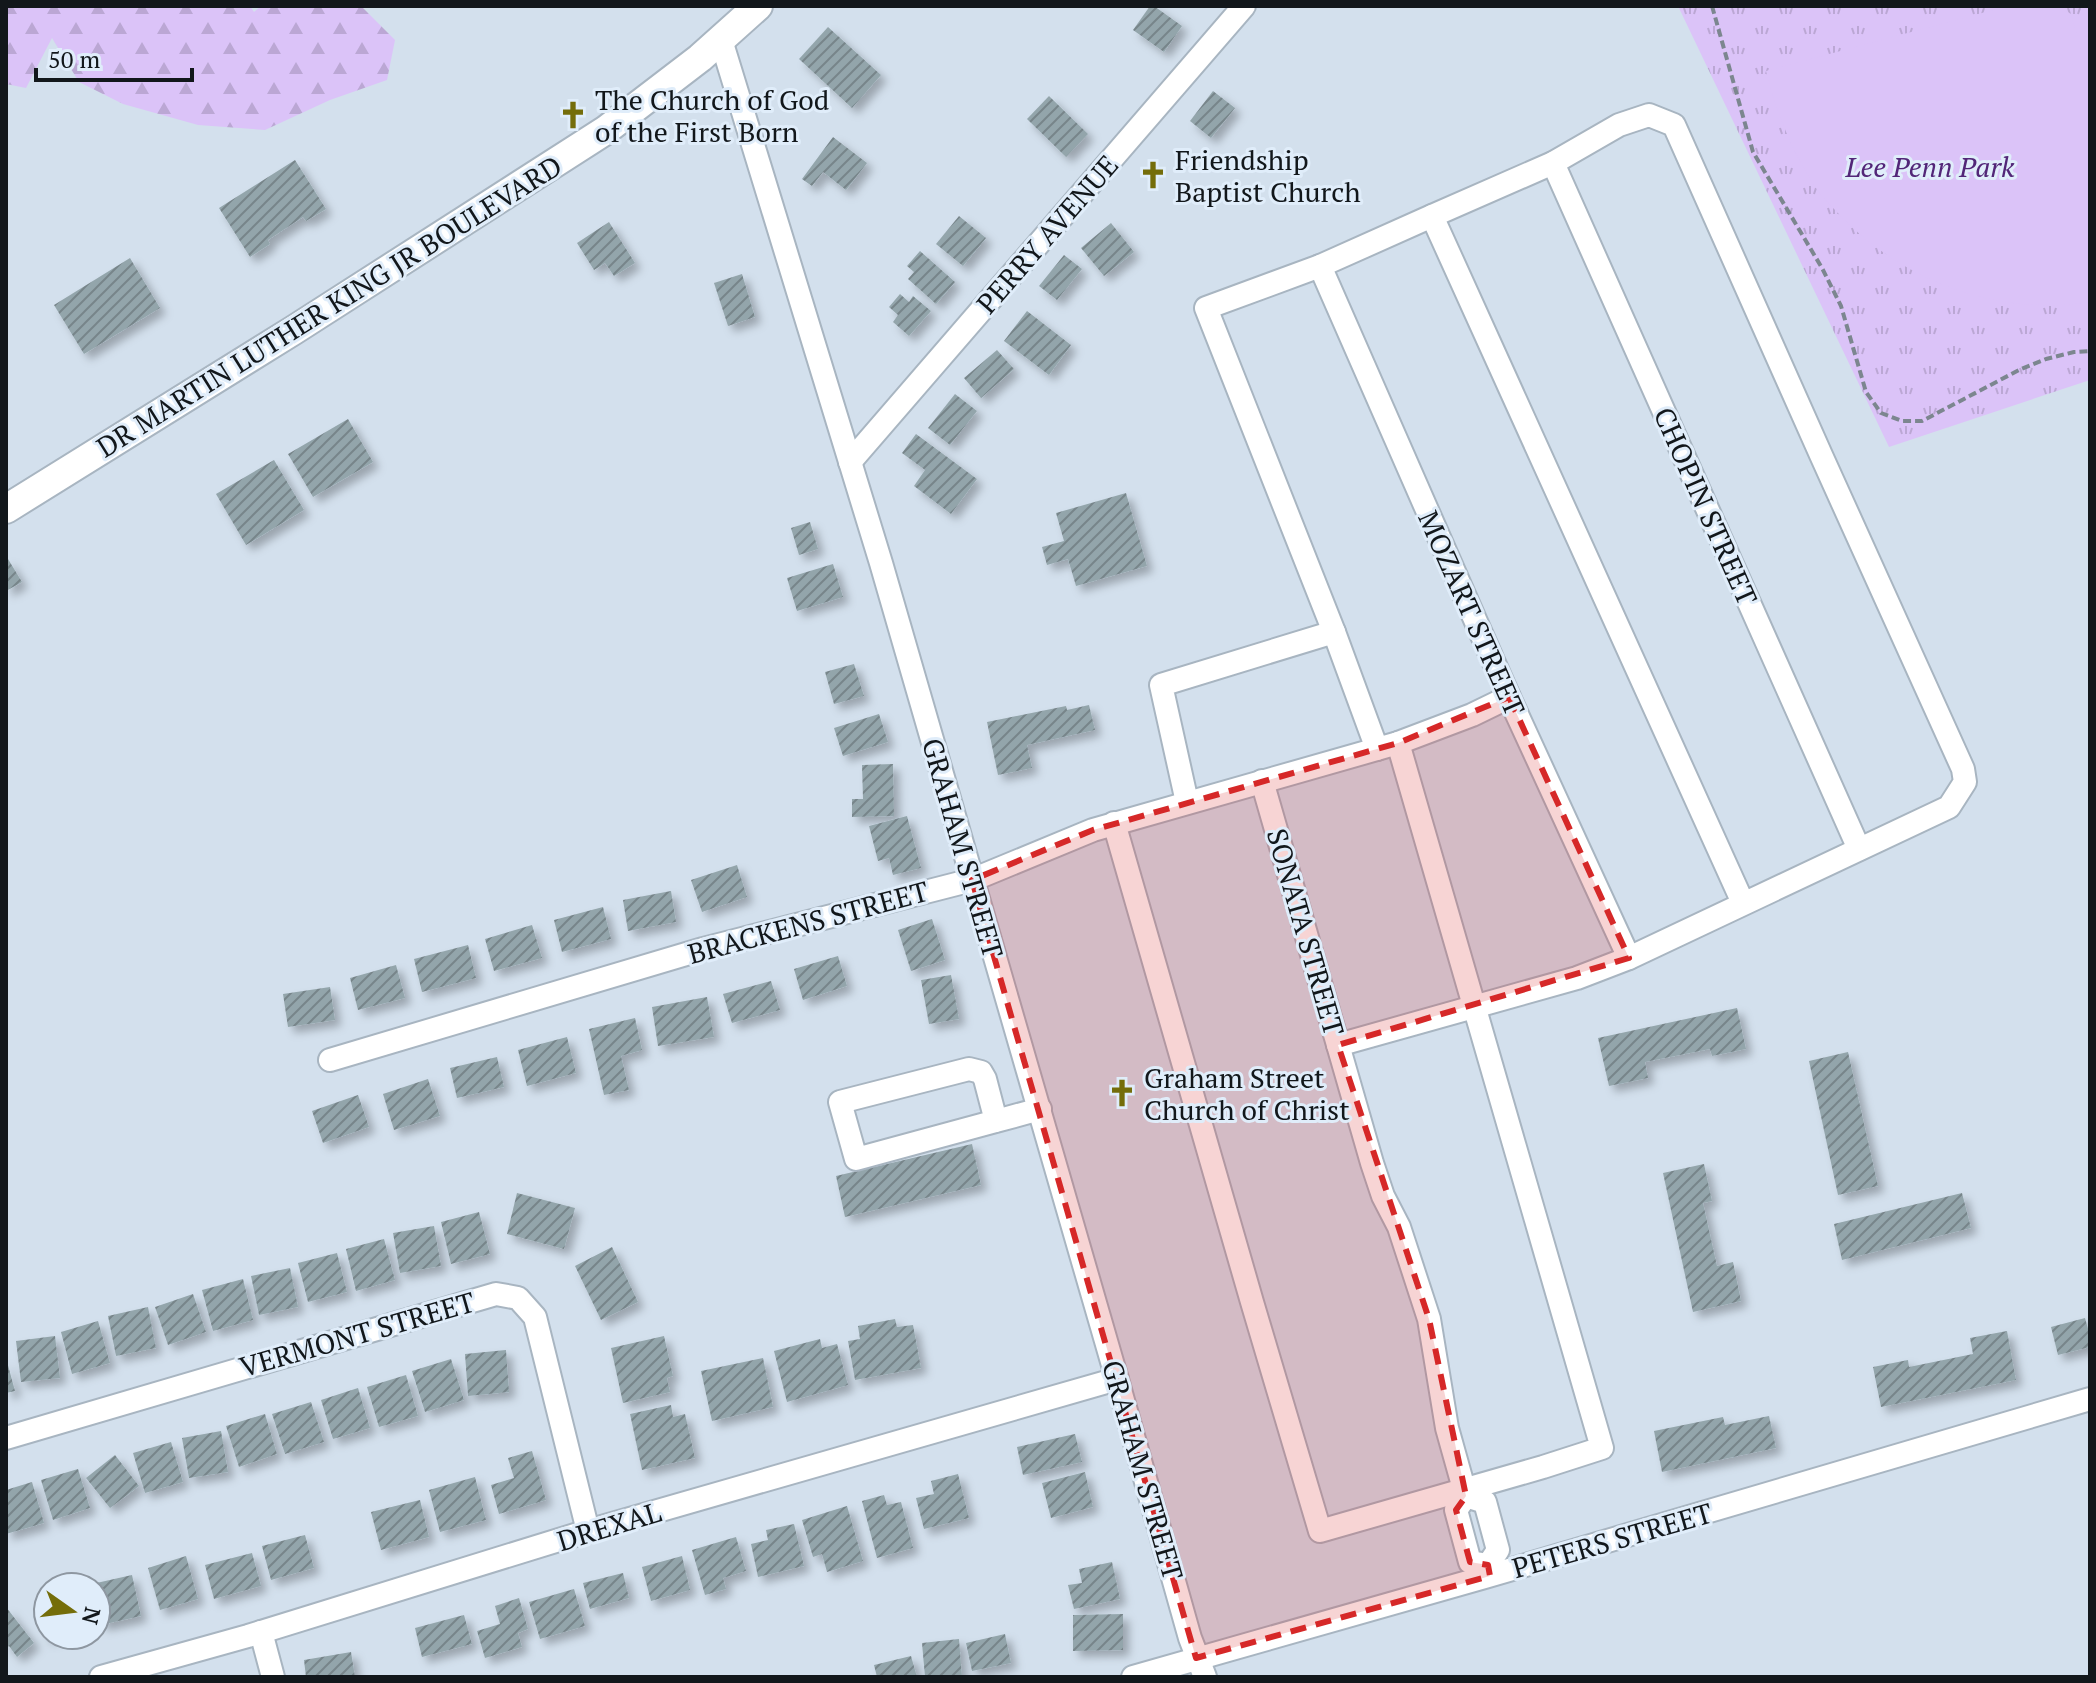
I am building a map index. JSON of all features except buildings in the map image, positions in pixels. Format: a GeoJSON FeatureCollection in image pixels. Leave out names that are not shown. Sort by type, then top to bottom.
{"type":"FeatureCollection","features":[{"type":"Feature","properties":{"kind":"main road","name":"DR MARTIN LUTHER KING JR BOULEVARD"},"geometry":{"type":"LineString","coordinates":[[6,509],[282,338],[606,130],[700,58],[758,6]]}},
{"type":"Feature","properties":{"kind":"street","name":"PERRY AVENUE"},"geometry":{"type":"LineString","coordinates":[[850,462],[1244,6]]}},
{"type":"Feature","properties":{"kind":"street","name":"GRAHAM STREET"},"geometry":{"type":"LineString","coordinates":[[721,40],[850,462],[1201,1668]]}},
{"type":"Feature","properties":{"kind":"street"},"geometry":{"type":"LineString","coordinates":[[1114,823],[1320,1531],[1465,1493],[1602,1448],[1475,1007],[1388,746],[1334,632],[1206,308],[1320,266],[1553,163],[1619,125],[1649,115],[1674,125],[1963,769],[1965,782],[1949,807],[1931,817],[1629,958],[1577,978],[1475,1007],[1338,1045]]}},
{"type":"Feature","properties":{"kind":"street","name":"CHOPIN STREET"},"geometry":{"type":"LineString","coordinates":[[1553,163],[1859,849]]}},
{"type":"Feature","properties":{"kind":"street"},"geometry":{"type":"LineString","coordinates":[[1432,216],[1743,903]]}},
{"type":"Feature","properties":{"kind":"street","name":"MOZART STREET"},"geometry":{"type":"LineString","coordinates":[[1320,266],[1509,697],[1629,958]]}},
{"type":"Feature","properties":{"kind":"street"},"geometry":{"type":"LineString","coordinates":[[1187,802],[1161,685],[1334,632]]}},
{"type":"Feature","properties":{"kind":"street","name":"BRACKENS STREET"},"geometry":{"type":"LineString","coordinates":[[330,1060],[703,949],[972,880],[1114,823],[1388,746],[1472,715],[1509,697]]}},
{"type":"Feature","properties":{"kind":"street","name":"SONATA STREET"},"geometry":{"type":"LineString","coordinates":[[1262,781],[1372,1163],[1383,1196],[1399,1227],[1429,1319],[1450,1440],[1465,1493],[1456,1510],[1470,1562],[1489,1570]]}},
{"type":"Feature","properties":{"kind":"street"},"geometry":{"type":"LineString","coordinates":[[996,1121],[985,1079],[981,1072],[969,1069],[840,1102],[856,1159],[996,1121],[1040,1109]]}},
{"type":"Feature","properties":{"kind":"street","name":"VERMONT STREET"},"geometry":{"type":"LineString","coordinates":[[6,1438],[496,1294],[518,1298],[535,1317],[588,1531]]}},
{"type":"Feature","properties":{"kind":"street","name":"DREXAL"},"geometry":{"type":"LineString","coordinates":[[101,1677],[261,1632],[588,1531],[1117,1379]]}},
{"type":"Feature","properties":{"kind":"street","name":"PETERS STREET"},"geometry":{"type":"LineString","coordinates":[[1133,1677],[1201,1668],[1489,1570],[2090,1399]]}},
{"type":"Feature","properties":{"kind":"street"},"geometry":{"type":"LineString","coordinates":[[261,1632],[273,1677]]}},
{"type":"Feature","properties":{"kind":"path"},"geometry":{"type":"LineString","coordinates":[[1712,6],[1753,152],[1841,306],[1866,392],[1881,413],[1902,421],[1922,421],[2021,369],[2046,359],[2090,351]]}},
{"type":"Feature","properties":{"kind":"highlighted area"},"geometry":{"type":"Polygon","coordinates":[[[1509,697],[1629,958],[1338,1045],[1429,1319],[1466,1496],[1456,1510],[1470,1562],[1488,1565],[1490,1576],[1196,1658],[972,880],[1093,830],[1398,743],[1509,697]]]}},
{"type":"Feature","properties":{"kind":"green space"},"geometry":{"type":"Polygon","coordinates":[[[6,6],[250,6],[254,12],[261,6],[361,6],[395,40],[387,80],[330,100],[265,130],[198,125],[123,104],[79,82],[52,38],[26,88],[6,84],[6,6]]]}},
{"type":"Feature","properties":{"kind":"green space","name":"Lee Penn Park"},"geometry":{"type":"Polygon","coordinates":[[[1678,6],[2090,6],[2090,380],[1889,447],[1678,6]]]}},
{"type":"Feature","properties":{"kind":"green space"},"geometry":{"type":"Polygon","coordinates":[[[2008,6],[2058,6],[2071,14],[2090,80],[2090,302],[2020,304],[1985,298],[1920,274],[1889,256],[1861,235],[1818,191],[1793,146],[1770,87],[1766,71],[2008,6]]]}},
{"type":"Feature","properties":{"kind":"place","name":"The Church of God of the First Born"},"geometry":{"type":"Point","coordinates":[573,115]}},
{"type":"Feature","properties":{"kind":"place","name":"Friendship Baptist Church"},"geometry":{"type":"Point","coordinates":[1153,175]}},
{"type":"Feature","properties":{"kind":"place","name":"Graham Street Church of Christ"},"geometry":{"type":"Point","coordinates":[1122,1093]}}]}
